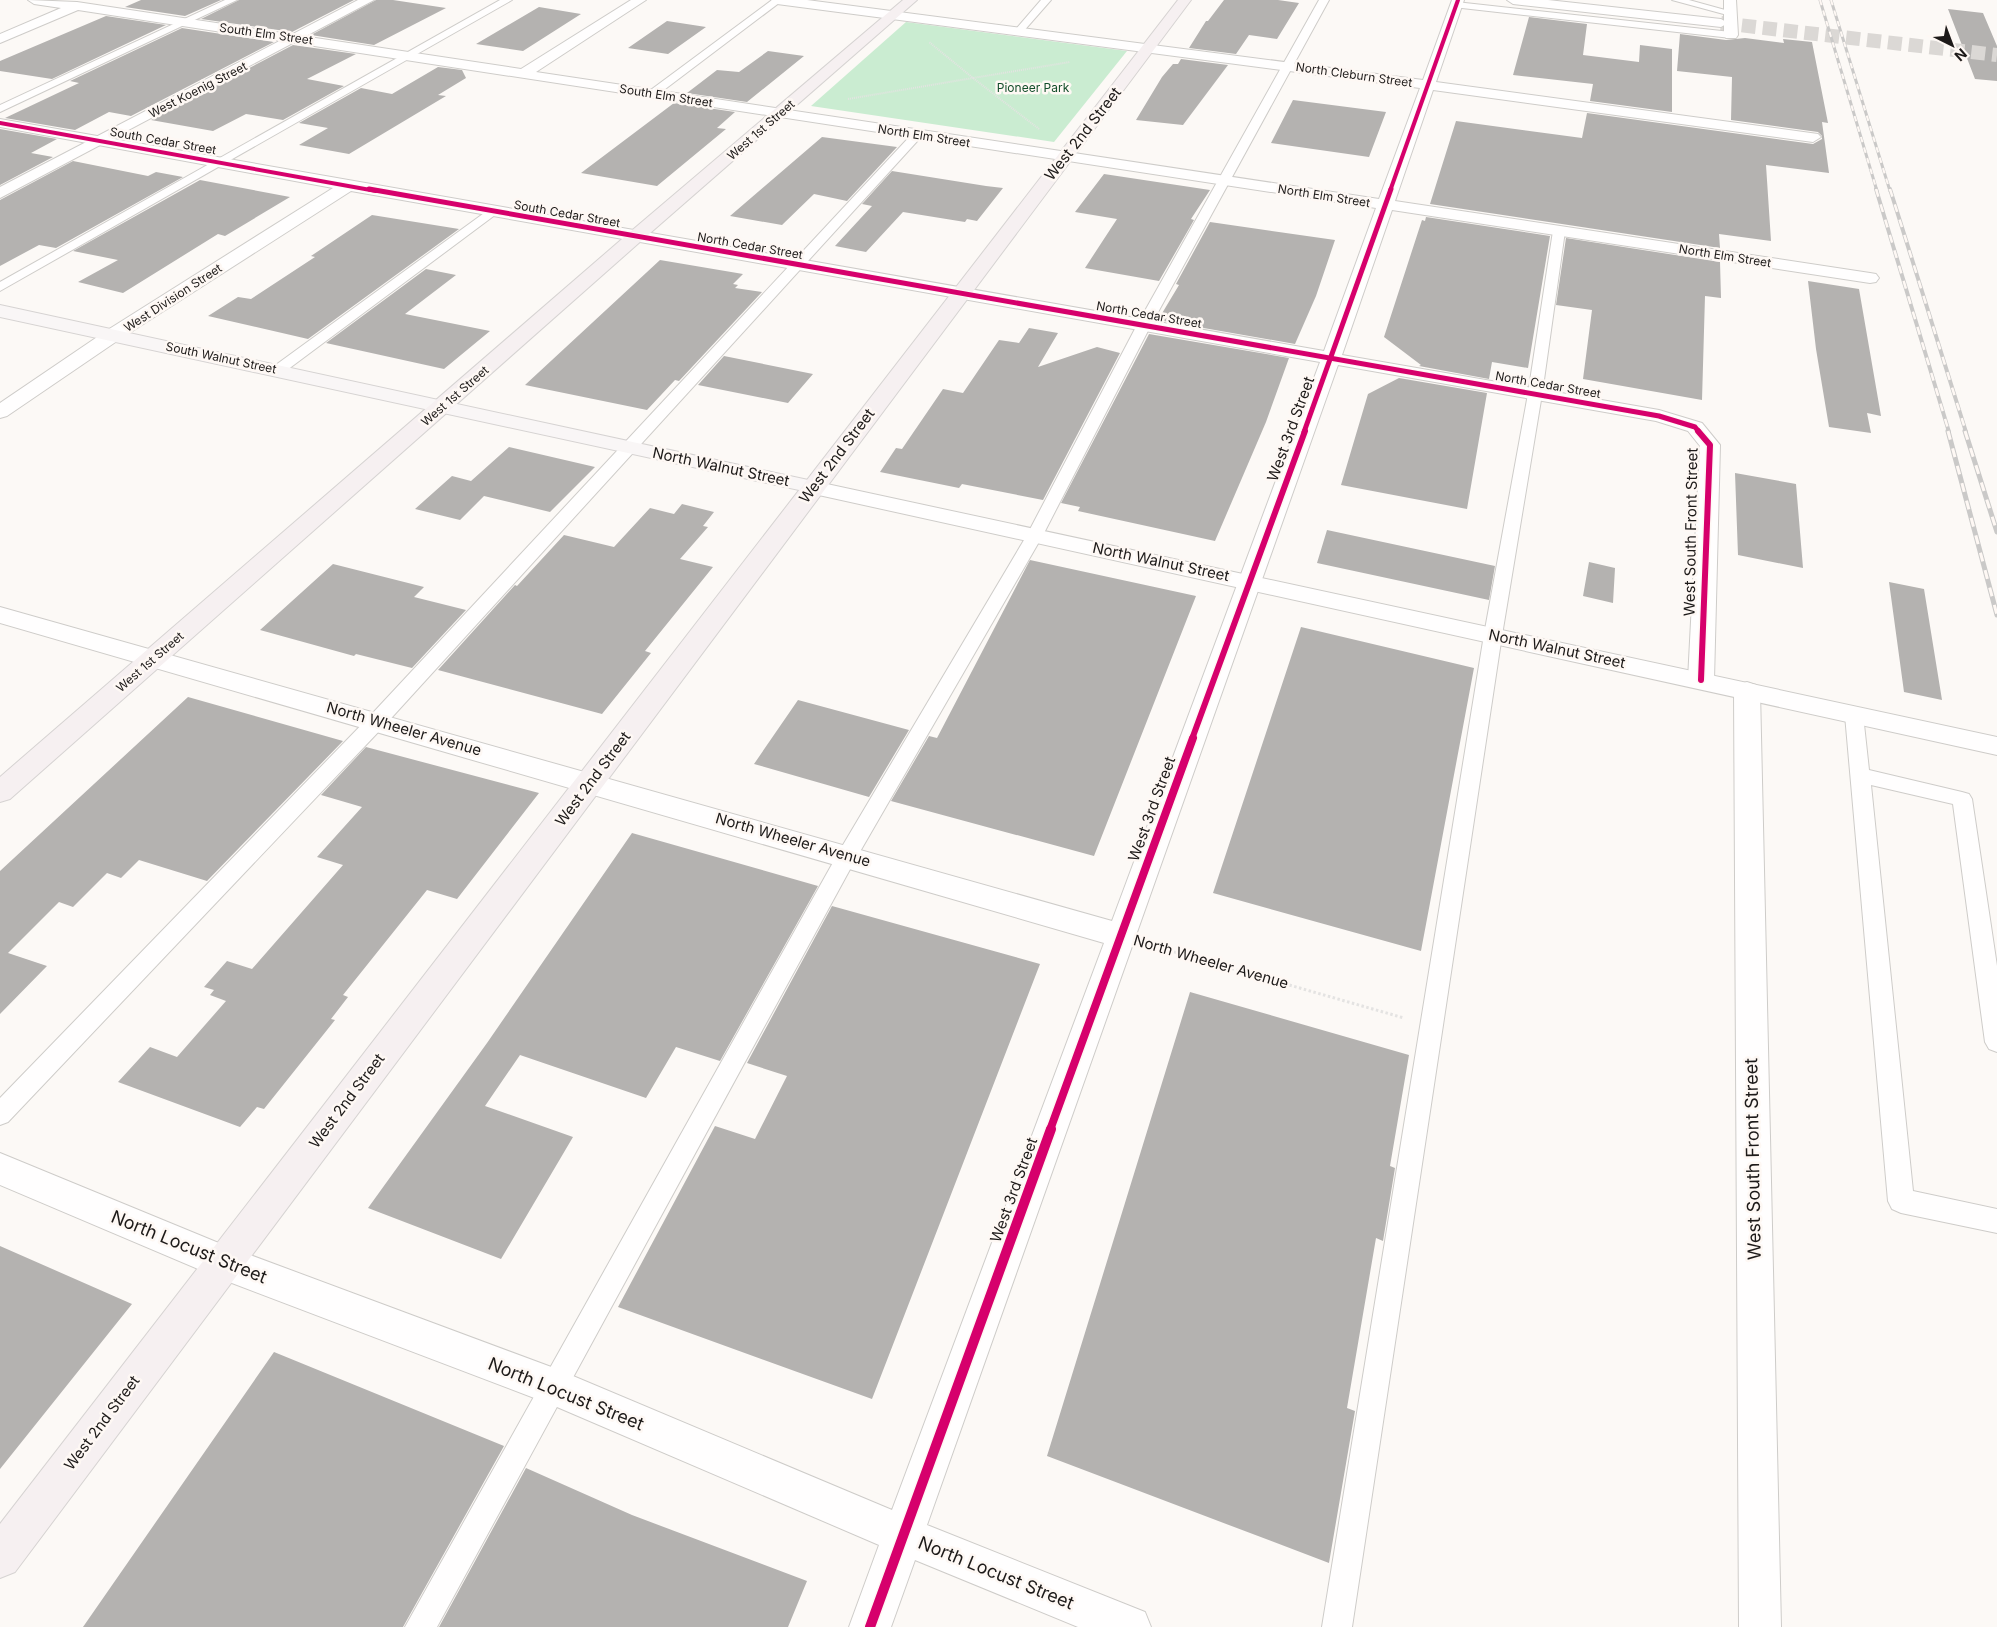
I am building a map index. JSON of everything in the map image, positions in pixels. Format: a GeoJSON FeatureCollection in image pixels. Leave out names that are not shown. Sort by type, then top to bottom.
{"type":"FeatureCollection","features":[{"type":"Feature","properties":{"kind":"highway","name":"West 1st Street"},"geometry":{"type":"LineString","coordinates":[[0,792],[636,237],[911,0]]}},
{"type":"Feature","properties":{"kind":"highway","name":"West 2nd Street"},"geometry":{"type":"LineString","coordinates":[[0,1557],[813,486],[1185,0]]}},
{"type":"Feature","properties":{"kind":"main road","name":"South Walnut Street"},"geometry":{"type":"LineString","coordinates":[[0,311],[442,407]]}},
{"type":"Feature","properties":{"kind":"main road","name":"North Walnut Street"},"geometry":{"type":"LineString","coordinates":[[442,407],[813,486]]}},
{"type":"Feature","properties":{"kind":"street","name":"South Elm Street"},"geometry":{"type":"LineString","coordinates":[[34,0],[410,56],[779,114]]}},
{"type":"Feature","properties":{"kind":"street"},"geometry":{"type":"LineString","coordinates":[[0,39],[92,0]]}},
{"type":"Feature","properties":{"kind":"street","name":"West Koenig Street"},"geometry":{"type":"LineString","coordinates":[[0,193],[368,0]]}},
{"type":"Feature","properties":{"kind":"street"},"geometry":{"type":"LineString","coordinates":[[523,74],[640,0]]}},
{"type":"Feature","properties":{"kind":"street","name":"North Cleburn Street"},"geometry":{"type":"LineString","coordinates":[[778,0],[1150,47],[1813,137]]}},
{"type":"Feature","properties":{"kind":"street"},"geometry":{"type":"LineString","coordinates":[[1513,0],[1721,23]]}},
{"type":"Feature","properties":{"kind":"street","name":"West 3rd Street"},"geometry":{"type":"LineString","coordinates":[[870,1627],[1331,358],[1457,2]]}},
{"type":"Feature","properties":{"kind":"street"},"geometry":{"type":"LineString","coordinates":[[1731,7],[1731,35]]}},
{"type":"Feature","properties":{"kind":"street","name":"North Elm Street"},"geometry":{"type":"LineString","coordinates":[[779,114],[1870,278]]}},
{"type":"Feature","properties":{"kind":"street","name":"South Cedar Street"},"geometry":{"type":"LineString","coordinates":[[0,124],[636,237]]}},
{"type":"Feature","properties":{"kind":"street","name":"West Division Street"},"geometry":{"type":"LineString","coordinates":[[0,412],[113,336],[347,186]]}},
{"type":"Feature","properties":{"kind":"street","name":"North Cedar Street"},"geometry":{"type":"LineString","coordinates":[[636,237],[1659,416]]}},
{"type":"Feature","properties":{"kind":"street","name":"West South Front Street"},"geometry":{"type":"LineString","coordinates":[[1659,416],[1695,427],[1710,445],[1701,680]]}},
{"type":"Feature","properties":{"kind":"street","name":"North Walnut Street"},"geometry":{"type":"LineString","coordinates":[[813,486],[1997,746]]}},
{"type":"Feature","properties":{"kind":"street","name":"North Wheeler Avenue"},"geometry":{"type":"LineString","coordinates":[[0,615],[590,782],[1121,936]]}},
{"type":"Feature","properties":{"kind":"street","name":"West South Front Street"},"geometry":{"type":"LineString","coordinates":[[1747,692],[1760,1627]]}},
{"type":"Feature","properties":{"kind":"street","name":"North Locust Street"},"geometry":{"type":"LineString","coordinates":[[0,1169],[224,1262],[554,1388],[903,1535],[1130,1627]]}},
{"type":"Feature","properties":{"kind":"lane"},"geometry":{"type":"LineString","coordinates":[[0,109],[232,0]]}},
{"type":"Feature","properties":{"kind":"lane"},"geometry":{"type":"LineString","coordinates":[[0,287],[506,0]]}},
{"type":"Feature","properties":{"kind":"lane"},"geometry":{"type":"LineString","coordinates":[[652,94],[778,0]]}},
{"type":"Feature","properties":{"kind":"lane"},"geometry":{"type":"LineString","coordinates":[[1019,30],[1046,0]]}},
{"type":"Feature","properties":{"kind":"lane"},"geometry":{"type":"LineString","coordinates":[[420,1627],[847,856],[1035,535],[1144,326],[1324,0]]}},
{"type":"Feature","properties":{"kind":"lane"},"geometry":{"type":"LineString","coordinates":[[1677,0],[1731,7]]}},
{"type":"Feature","properties":{"kind":"lane"},"geometry":{"type":"LineString","coordinates":[[1457,2],[1731,35]]}},
{"type":"Feature","properties":{"kind":"lane"},"geometry":{"type":"LineString","coordinates":[[0,1114],[377,722],[918,135]]}},
{"type":"Feature","properties":{"kind":"lane"},"geometry":{"type":"LineString","coordinates":[[278,370],[491,212]]}},
{"type":"Feature","properties":{"kind":"lane"},"geometry":{"type":"LineString","coordinates":[[1337,1627],[1493,635],[1535,394],[1559,231]]}},
{"type":"Feature","properties":{"kind":"lane"},"geometry":{"type":"LineString","coordinates":[[1854,715],[1901,1200],[1997,1221]]}},
{"type":"Feature","properties":{"kind":"lane"},"geometry":{"type":"LineString","coordinates":[[1860,775],[1962,799],[1997,1042]]}},
{"type":"Feature","properties":{"kind":"path"},"geometry":{"type":"LineString","coordinates":[[924,39],[1050,137],[1064,157]]}},
{"type":"Feature","properties":{"kind":"path"},"geometry":{"type":"LineString","coordinates":[[844,100],[1077,61]]}},
{"type":"Feature","properties":{"kind":"green space","name":"Pioneer Park"},"geometry":{"type":"Polygon","coordinates":[[[906,22],[1127,51],[1054,142],[811,106],[906,22]]]}},
{"type":"Feature","properties":{"kind":"building"},"geometry":{"type":"Polygon","coordinates":[[[141,0],[221,0],[185,16],[125,7],[141,0]]]}},
{"type":"Feature","properties":{"kind":"building"},"geometry":{"type":"Polygon","coordinates":[[[239,0],[354,0],[292,32],[201,19],[239,0]]]}},
{"type":"Feature","properties":{"kind":"building"},"geometry":{"type":"Polygon","coordinates":[[[376,0],[393,0],[446,8],[374,45],[311,35],[376,0]]]}},
{"type":"Feature","properties":{"kind":"building"},"geometry":{"type":"Polygon","coordinates":[[[1224,0],[1278,0],[1299,3],[1277,39],[1249,35],[1236,54],[1189,48],[1206,21],[1208,21],[1224,0]]]}},
{"type":"Feature","properties":{"kind":"building"},"geometry":{"type":"Polygon","coordinates":[[[539,7],[581,14],[523,51],[476,44],[539,7]]]}},
{"type":"Feature","properties":{"kind":"building"},"geometry":{"type":"Polygon","coordinates":[[[1948,9],[1983,13],[1997,46],[1997,81],[1975,79],[1948,9]]]}},
{"type":"Feature","properties":{"kind":"building"},"geometry":{"type":"Polygon","coordinates":[[[106,16],[166,25],[52,79],[0,71],[0,61],[106,16]]]}},
{"type":"Feature","properties":{"kind":"building"},"geometry":{"type":"Polygon","coordinates":[[[1529,17],[1587,24],[1583,55],[1639,62],[1640,45],[1672,49],[1672,112],[1590,101],[1593,84],[1513,75],[1529,17]]]}},
{"type":"Feature","properties":{"kind":"building"},"geometry":{"type":"Polygon","coordinates":[[[667,21],[706,27],[668,54],[628,48],[667,21]]]}},
{"type":"Feature","properties":{"kind":"building"},"geometry":{"type":"Polygon","coordinates":[[[182,28],[274,42],[131,116],[109,112],[75,130],[5,118],[79,83],[70,81],[182,28]]]}},
{"type":"Feature","properties":{"kind":"building"},"geometry":{"type":"Polygon","coordinates":[[[1680,34],[1726,40],[1745,38],[1784,43],[1783,39],[1812,42],[1828,123],[1822,122],[1829,173],[1766,165],[1771,241],[1719,234],[1720,248],[1430,204],[1456,121],[1582,138],[1587,113],[1813,144],[1822,139],[1818,132],[1731,120],[1732,77],[1677,71],[1680,34]]]}},
{"type":"Feature","properties":{"kind":"building"},"geometry":{"type":"Polygon","coordinates":[[[293,45],[356,54],[307,79],[344,86],[283,120],[246,114],[213,131],[151,120],[293,45]]]}},
{"type":"Feature","properties":{"kind":"building"},"geometry":{"type":"Polygon","coordinates":[[[768,51],[804,56],[747,102],[687,93],[717,70],[739,72],[768,51]]]}},
{"type":"Feature","properties":{"kind":"building"},"geometry":{"type":"Polygon","coordinates":[[[1181,59],[1228,65],[1183,125],[1136,120],[1162,77],[1173,64],[1178,64],[1181,59]]]}},
{"type":"Feature","properties":{"kind":"building"},"geometry":{"type":"Polygon","coordinates":[[[438,67],[462,70],[466,78],[438,95],[446,96],[349,154],[299,145],[328,128],[299,123],[361,88],[392,94],[438,67]]]}},
{"type":"Feature","properties":{"kind":"building"},"geometry":{"type":"Polygon","coordinates":[[[1293,100],[1386,112],[1369,157],[1271,143],[1293,100]]]}},
{"type":"Feature","properties":{"kind":"building"},"geometry":{"type":"Polygon","coordinates":[[[674,103],[735,112],[717,128],[726,129],[657,186],[581,173],[674,103]]]}},
{"type":"Feature","properties":{"kind":"building"},"geometry":{"type":"Polygon","coordinates":[[[0,129],[57,139],[31,153],[53,157],[0,185],[0,129]]]}},
{"type":"Feature","properties":{"kind":"building"},"geometry":{"type":"Polygon","coordinates":[[[822,137],[897,147],[847,201],[814,194],[782,225],[730,216],[822,137]]]}},
{"type":"Feature","properties":{"kind":"building"},"geometry":{"type":"Polygon","coordinates":[[[73,161],[148,176],[156,172],[183,177],[56,248],[39,245],[0,266],[0,200],[73,161]]]}},
{"type":"Feature","properties":{"kind":"building"},"geometry":{"type":"Polygon","coordinates":[[[892,171],[1003,188],[977,221],[967,219],[965,222],[903,212],[866,252],[835,246],[872,206],[862,204],[892,171]]]}},
{"type":"Feature","properties":{"kind":"building"},"geometry":{"type":"Polygon","coordinates":[[[1104,174],[1210,190],[1191,219],[1194,220],[1159,281],[1085,268],[1117,219],[1075,212],[1104,174]]]}},
{"type":"Feature","properties":{"kind":"building"},"geometry":{"type":"Polygon","coordinates":[[[200,180],[290,197],[225,236],[218,234],[123,293],[78,282],[118,260],[73,251],[200,180]]]}},
{"type":"Feature","properties":{"kind":"building"},"geometry":{"type":"Polygon","coordinates":[[[372,215],[459,229],[308,339],[208,316],[238,297],[251,299],[315,257],[311,256],[372,215]]]}},
{"type":"Feature","properties":{"kind":"building"},"geometry":{"type":"Polygon","coordinates":[[[1426,217],[1550,236],[1528,368],[1492,362],[1489,379],[1419,366],[1421,365],[1384,337],[1422,220],[1425,221],[1426,217]]]}},
{"type":"Feature","properties":{"kind":"building"},"geometry":{"type":"Polygon","coordinates":[[[1210,222],[1335,240],[1316,296],[1295,344],[1158,320],[1179,285],[1176,284],[1210,222]]]}},
{"type":"Feature","properties":{"kind":"building"},"geometry":{"type":"Polygon","coordinates":[[[1566,238],[1720,262],[1721,298],[1705,296],[1702,400],[1583,379],[1592,310],[1556,305],[1566,238]]]}},
{"type":"Feature","properties":{"kind":"building"},"geometry":{"type":"Polygon","coordinates":[[[660,260],[743,274],[733,284],[738,285],[735,288],[762,292],[679,381],[675,380],[647,410],[525,385],[660,260]]]}},
{"type":"Feature","properties":{"kind":"building"},"geometry":{"type":"Polygon","coordinates":[[[426,269],[456,275],[405,314],[490,331],[444,369],[326,343],[426,269]]]}},
{"type":"Feature","properties":{"kind":"building"},"geometry":{"type":"Polygon","coordinates":[[[1808,281],[1859,289],[1881,416],[1867,413],[1871,433],[1829,427],[1816,349],[1808,281]]]}},
{"type":"Feature","properties":{"kind":"building"},"geometry":{"type":"Polygon","coordinates":[[[1029,328],[1058,333],[1038,367],[1097,347],[1120,353],[1043,500],[962,484],[959,488],[880,472],[896,448],[902,449],[943,389],[963,393],[999,340],[1019,343],[1029,328]]]}},
{"type":"Feature","properties":{"kind":"building"},"geometry":{"type":"Polygon","coordinates":[[[1149,334],[1289,358],[1266,422],[1215,541],[1078,511],[1080,507],[1061,503],[1149,334]]]}},
{"type":"Feature","properties":{"kind":"building"},"geometry":{"type":"Polygon","coordinates":[[[724,356],[813,374],[788,403],[698,385],[724,356]]]}},
{"type":"Feature","properties":{"kind":"building"},"geometry":{"type":"Polygon","coordinates":[[[1399,378],[1487,393],[1467,509],[1341,485],[1368,394],[1399,378]]]}},
{"type":"Feature","properties":{"kind":"building"},"geometry":{"type":"Polygon","coordinates":[[[509,447],[595,467],[550,512],[484,496],[460,520],[415,509],[452,476],[471,481],[509,447]]]}},
{"type":"Feature","properties":{"kind":"building"},"geometry":{"type":"Polygon","coordinates":[[[1735,473],[1796,484],[1803,568],[1738,555],[1735,473]]]}},
{"type":"Feature","properties":{"kind":"building"},"geometry":{"type":"Polygon","coordinates":[[[682,504],[714,512],[703,526],[708,527],[680,559],[713,567],[645,651],[651,653],[602,714],[438,670],[515,585],[517,586],[564,535],[614,547],[650,508],[674,514],[682,504]]]}},
{"type":"Feature","properties":{"kind":"building"},"geometry":{"type":"Polygon","coordinates":[[[1327,530],[1495,566],[1489,600],[1317,563],[1327,530]]]}},
{"type":"Feature","properties":{"kind":"building"},"geometry":{"type":"Polygon","coordinates":[[[1030,560],[1196,596],[1094,856],[891,801],[929,736],[937,738],[1030,560]]]}},
{"type":"Feature","properties":{"kind":"building"},"geometry":{"type":"Polygon","coordinates":[[[1589,562],[1615,568],[1613,603],[1583,596],[1589,562]]]}},
{"type":"Feature","properties":{"kind":"building"},"geometry":{"type":"Polygon","coordinates":[[[333,564],[424,587],[414,597],[466,610],[412,668],[356,654],[354,656],[260,630],[333,564]]]}},
{"type":"Feature","properties":{"kind":"building"},"geometry":{"type":"Polygon","coordinates":[[[1889,582],[1924,589],[1942,700],[1904,692],[1889,582]]]}},
{"type":"Feature","properties":{"kind":"building"},"geometry":{"type":"Polygon","coordinates":[[[1301,627],[1474,668],[1421,951],[1213,893],[1301,627]]]}},
{"type":"Feature","properties":{"kind":"building"},"geometry":{"type":"Polygon","coordinates":[[[188,697],[343,741],[207,881],[139,860],[121,878],[107,873],[73,907],[59,902],[8,953],[47,966],[0,1014],[0,871],[188,697]]]}},
{"type":"Feature","properties":{"kind":"building"},"geometry":{"type":"Polygon","coordinates":[[[798,700],[909,730],[869,797],[754,764],[798,700]]]}},
{"type":"Feature","properties":{"kind":"building"},"geometry":{"type":"Polygon","coordinates":[[[366,747],[539,793],[457,899],[427,890],[343,995],[348,997],[331,1019],[335,1020],[264,1109],[257,1107],[240,1127],[118,1082],[150,1047],[177,1057],[226,1001],[210,995],[214,990],[204,987],[227,961],[252,969],[343,865],[317,857],[362,807],[321,795],[366,747]]]}},
{"type":"Feature","properties":{"kind":"building"},"geometry":{"type":"Polygon","coordinates":[[[632,833],[818,886],[720,1061],[676,1047],[646,1098],[520,1055],[485,1106],[573,1137],[501,1259],[368,1208],[487,1043],[632,833]]]}},
{"type":"Feature","properties":{"kind":"building"},"geometry":{"type":"Polygon","coordinates":[[[832,906],[1040,964],[872,1399],[618,1307],[715,1126],[755,1139],[787,1076],[747,1063],[832,906]]]}},
{"type":"Feature","properties":{"kind":"building"},"geometry":{"type":"Polygon","coordinates":[[[1190,992],[1409,1055],[1390,1166],[1395,1168],[1383,1241],[1376,1238],[1347,1408],[1355,1411],[1329,1563],[1047,1456],[1190,992]]]}},
{"type":"Feature","properties":{"kind":"building"},"geometry":{"type":"Polygon","coordinates":[[[0,1246],[132,1304],[0,1469],[0,1246]]]}},
{"type":"Feature","properties":{"kind":"building"},"geometry":{"type":"Polygon","coordinates":[[[274,1352],[504,1446],[403,1627],[83,1627],[274,1352]]]}},
{"type":"Feature","properties":{"kind":"building"},"geometry":{"type":"Polygon","coordinates":[[[526,1468],[632,1515],[807,1581],[788,1627],[439,1627],[526,1468]]]}},
{"type":"Feature","properties":{"kind":"tunnel"},"geometry":{"type":"LineString","coordinates":[[1721,23],[1997,55]]}},
{"type":"Feature","properties":{"kind":"railway"},"geometry":{"type":"LineString","coordinates":[[1820,0],[1877,191]]}},
{"type":"Feature","properties":{"kind":"railway"},"geometry":{"type":"LineString","coordinates":[[1831,0],[1890,191]]}},
{"type":"Feature","properties":{"kind":"railway"},"geometry":{"type":"LineString","coordinates":[[1876,189],[1949,432]]}},
{"type":"Feature","properties":{"kind":"railway"},"geometry":{"type":"LineString","coordinates":[[1890,189],[1966,432]]}},
{"type":"Feature","properties":{"kind":"railway"},"geometry":{"type":"LineString","coordinates":[[1948,431],[1997,615]]}},
{"type":"Feature","properties":{"kind":"railway"},"geometry":{"type":"LineString","coordinates":[[1965,431],[1997,532]]}},
{"type":"Feature","properties":{"kind":"cycle path"},"geometry":{"type":"LineString","coordinates":[[870,1627],[1331,358],[1458,0]]}},
{"type":"Feature","properties":{"kind":"cycle path"},"geometry":{"type":"LineString","coordinates":[[0,123],[635,237],[1659,416],[1695,427],[1710,445],[1701,680]]}}]}
